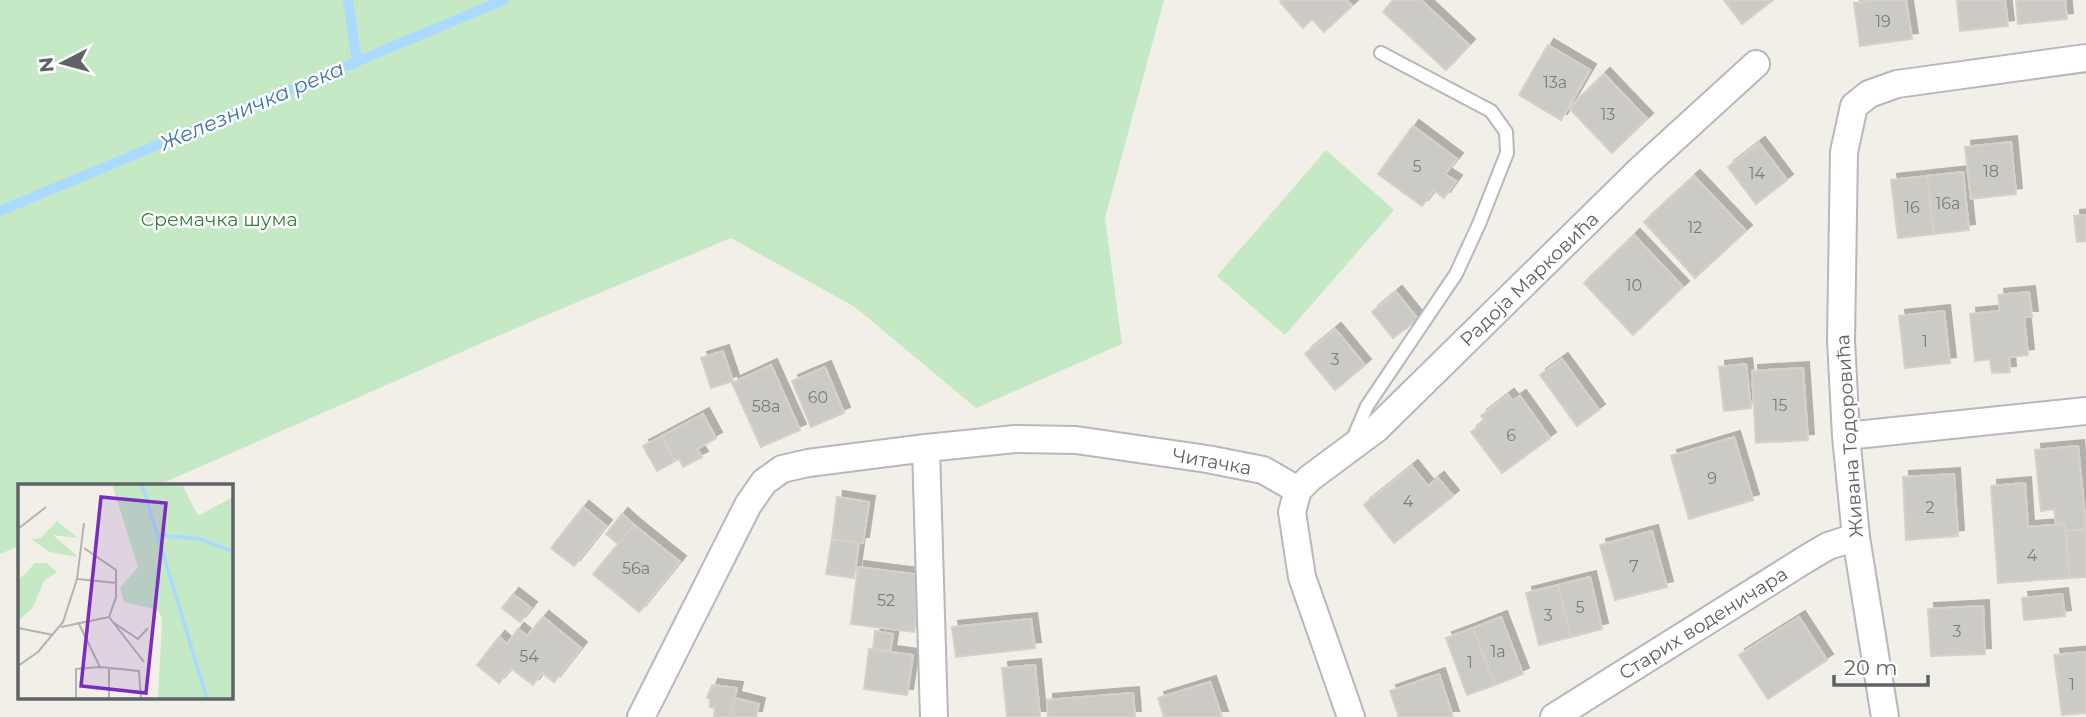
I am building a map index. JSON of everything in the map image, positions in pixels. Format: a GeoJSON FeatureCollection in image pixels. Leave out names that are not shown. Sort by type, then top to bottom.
{"type":"FeatureCollection","features":[{"type":"Feature","properties":{"kind":"street","name":"Живана Тодоровића"},"geometry":{"type":"LineString","coordinates":[[1885,717],[1856,537],[1846,436],[1841,340],[1844,152],[1854,106],[1869,94],[1897,84],[2086,58]]}},
{"type":"Feature","properties":{"kind":"street","name":"Радоја Марковића"},"geometry":{"type":"LineString","coordinates":[[1298,490],[1310,478],[1377,429],[1643,167],[1756,64]]}},
{"type":"Feature","properties":{"kind":"street"},"geometry":{"type":"LineString","coordinates":[[1846,436],[2086,411]]}},
{"type":"Feature","properties":{"kind":"street","name":"Читачка"},"geometry":{"type":"LineString","coordinates":[[640,717],[748,505],[764,482],[782,469],[926,447],[1015,439],[1076,440],[1263,470],[1298,490]]}},
{"type":"Feature","properties":{"kind":"street"},"geometry":{"type":"LineString","coordinates":[[926,447],[934,717]]}},
{"type":"Feature","properties":{"kind":"street"},"geometry":{"type":"LineString","coordinates":[[1298,490],[1292,512],[1301,577],[1351,717]]}},
{"type":"Feature","properties":{"kind":"street","name":"Старих воденичара"},"geometry":{"type":"LineString","coordinates":[[1553,717],[1806,559],[1828,546],[1856,537]]}},
{"type":"Feature","properties":{"kind":"lane"},"geometry":{"type":"LineString","coordinates":[[1348,451],[1367,407],[1456,274],[1507,153],[1506,132],[1491,111],[1381,53]]}},
{"type":"Feature","properties":{"kind":"green space","name":"Сремачка шума"},"geometry":{"type":"Polygon","coordinates":[[[0,0],[1164,0],[1105,218],[1122,344],[976,408],[855,307],[731,238],[537,319],[161,484],[18,484],[18,546],[0,554],[0,0]]]}},
{"type":"Feature","properties":{"kind":"green space"},"geometry":{"type":"Polygon","coordinates":[[[1326,150],[1394,210],[1285,335],[1217,276],[1326,150]]]}},
{"type":"Feature","properties":{"kind":"building"},"geometry":{"type":"Polygon","coordinates":[[[1346,0],[1352,6],[1324,32],[1312,19],[1303,28],[1280,2],[1346,0]]]}},
{"type":"Feature","properties":{"kind":"building"},"geometry":{"type":"Polygon","coordinates":[[[1393,0],[1421,0],[1469,45],[1446,70],[1383,12],[1393,0]]]}},
{"type":"Feature","properties":{"kind":"building"},"geometry":{"type":"Polygon","coordinates":[[[1724,0],[1773,0],[1742,24],[1724,0]]]}},
{"type":"Feature","properties":{"kind":"building"},"geometry":{"type":"Polygon","coordinates":[[[1906,0],[1912,39],[1860,46],[1854,3],[1906,0]]]}},
{"type":"Feature","properties":{"kind":"building"},"geometry":{"type":"Polygon","coordinates":[[[1957,0],[2005,0],[2008,26],[1960,31],[1957,0]]]}},
{"type":"Feature","properties":{"kind":"building"},"geometry":{"type":"Polygon","coordinates":[[[2016,0],[2065,0],[2067,19],[2018,24],[2016,0]]]}},
{"type":"Feature","properties":{"kind":"building"},"geometry":{"type":"Polygon","coordinates":[[[1548,45],[1590,70],[1561,120],[1519,95],[1548,45]]]}},
{"type":"Feature","properties":{"kind":"building"},"geometry":{"type":"Polygon","coordinates":[[[1604,74],[1647,119],[1612,153],[1569,108],[1604,74]]]}},
{"type":"Feature","properties":{"kind":"building"},"geometry":{"type":"Polygon","coordinates":[[[1413,126],[1457,159],[1445,174],[1456,181],[1444,198],[1434,190],[1422,206],[1378,174],[1413,126]]]}},
{"type":"Feature","properties":{"kind":"building"},"geometry":{"type":"Polygon","coordinates":[[[2011,142],[2016,194],[1971,199],[1965,147],[2011,142]]]}},
{"type":"Feature","properties":{"kind":"building"},"geometry":{"type":"Polygon","coordinates":[[[1759,143],[1787,180],[1756,204],[1728,167],[1759,143]]]}},
{"type":"Feature","properties":{"kind":"building"},"geometry":{"type":"Polygon","coordinates":[[[1963,172],[1969,230],[1934,234],[1927,176],[1963,172]]]}},
{"type":"Feature","properties":{"kind":"building"},"geometry":{"type":"Polygon","coordinates":[[[1694,176],[1746,231],[1695,278],[1644,222],[1694,176]]]}},
{"type":"Feature","properties":{"kind":"building"},"geometry":{"type":"Polygon","coordinates":[[[1927,176],[1934,234],[1898,238],[1891,180],[1927,176]]]}},
{"type":"Feature","properties":{"kind":"building"},"geometry":{"type":"Polygon","coordinates":[[[2086,215],[2086,241],[2077,242],[2074,216],[2086,215]]]}},
{"type":"Feature","properties":{"kind":"building"},"geometry":{"type":"Polygon","coordinates":[[[1634,235],[1683,287],[1633,335],[1584,283],[1634,235]]]}},
{"type":"Feature","properties":{"kind":"building"},"geometry":{"type":"Polygon","coordinates":[[[1396,292],[1418,319],[1393,338],[1372,312],[1396,292]]]}},
{"type":"Feature","properties":{"kind":"building"},"geometry":{"type":"Polygon","coordinates":[[[2029,292],[2032,317],[2024,317],[2028,355],[2009,357],[2010,372],[1992,373],[1990,359],[1975,361],[1970,314],[2000,311],[1998,295],[2029,292]]]}},
{"type":"Feature","properties":{"kind":"building"},"geometry":{"type":"Polygon","coordinates":[[[1944,311],[1950,363],[1905,368],[1899,316],[1944,311]]]}},
{"type":"Feature","properties":{"kind":"building"},"geometry":{"type":"Polygon","coordinates":[[[1335,329],[1365,365],[1335,390],[1305,354],[1335,329]]]}},
{"type":"Feature","properties":{"kind":"building"},"geometry":{"type":"Polygon","coordinates":[[[723,351],[733,381],[711,388],[701,358],[723,351]]]}},
{"type":"Feature","properties":{"kind":"building"},"geometry":{"type":"Polygon","coordinates":[[[1562,359],[1599,410],[1577,426],[1540,375],[1562,359]]]}},
{"type":"Feature","properties":{"kind":"building"},"geometry":{"type":"Polygon","coordinates":[[[1746,364],[1751,408],[1724,411],[1719,367],[1746,364]]]}},
{"type":"Feature","properties":{"kind":"building"},"geometry":{"type":"Polygon","coordinates":[[[771,365],[800,430],[761,447],[732,383],[771,365]]]}},
{"type":"Feature","properties":{"kind":"building"},"geometry":{"type":"Polygon","coordinates":[[[825,367],[844,413],[811,427],[792,381],[825,367]]]}},
{"type":"Feature","properties":{"kind":"building"},"geometry":{"type":"Polygon","coordinates":[[[1803,368],[1808,440],[1756,443],[1752,371],[1803,368]]]}},
{"type":"Feature","properties":{"kind":"building"},"geometry":{"type":"Polygon","coordinates":[[[1508,395],[1513,401],[1520,396],[1550,438],[1502,473],[1471,432],[1485,421],[1481,416],[1508,395]]]}},
{"type":"Feature","properties":{"kind":"building"},"geometry":{"type":"Polygon","coordinates":[[[703,414],[716,438],[697,449],[702,457],[683,467],[679,459],[675,461],[662,436],[703,414]]]}},
{"type":"Feature","properties":{"kind":"building"},"geometry":{"type":"Polygon","coordinates":[[[662,436],[675,461],[657,471],[643,446],[662,436]]]}},
{"type":"Feature","properties":{"kind":"building"},"geometry":{"type":"Polygon","coordinates":[[[1734,437],[1753,500],[1689,519],[1671,456],[1734,437]]]}},
{"type":"Feature","properties":{"kind":"building"},"geometry":{"type":"Polygon","coordinates":[[[2078,446],[2086,529],[2066,531],[2065,524],[2056,525],[2054,509],[2041,511],[2035,450],[2078,446]]]}},
{"type":"Feature","properties":{"kind":"building"},"geometry":{"type":"Polygon","coordinates":[[[1412,466],[1428,486],[1438,478],[1453,496],[1394,543],[1364,505],[1412,466]]]}},
{"type":"Feature","properties":{"kind":"building"},"geometry":{"type":"Polygon","coordinates":[[[1954,474],[1958,536],[1906,540],[1903,477],[1954,474]]]}},
{"type":"Feature","properties":{"kind":"building"},"geometry":{"type":"Polygon","coordinates":[[[2025,483],[2028,527],[2065,524],[2069,578],[1998,583],[1991,486],[2025,483]]]}},
{"type":"Feature","properties":{"kind":"building"},"geometry":{"type":"Polygon","coordinates":[[[837,497],[869,502],[863,543],[832,539],[837,497]]]}},
{"type":"Feature","properties":{"kind":"building"},"geometry":{"type":"Polygon","coordinates":[[[583,507],[606,526],[574,566],[551,548],[583,507]]]}},
{"type":"Feature","properties":{"kind":"building"},"geometry":{"type":"Polygon","coordinates":[[[622,514],[634,525],[618,544],[606,534],[622,514]]]}},
{"type":"Feature","properties":{"kind":"building"},"geometry":{"type":"Polygon","coordinates":[[[634,525],[680,562],[639,612],[593,574],[634,525]]]}},
{"type":"Feature","properties":{"kind":"building"},"geometry":{"type":"Polygon","coordinates":[[[2086,529],[2086,577],[2069,578],[2066,531],[2086,529]]]}},
{"type":"Feature","properties":{"kind":"building"},"geometry":{"type":"Polygon","coordinates":[[[1652,531],[1667,587],[1615,600],[1600,545],[1652,531]]]}},
{"type":"Feature","properties":{"kind":"building"},"geometry":{"type":"Polygon","coordinates":[[[832,539],[859,543],[854,578],[826,574],[832,539]]]}},
{"type":"Feature","properties":{"kind":"building"},"geometry":{"type":"Polygon","coordinates":[[[858,567],[921,575],[914,632],[851,624],[858,567]]]}},
{"type":"Feature","properties":{"kind":"building"},"geometry":{"type":"Polygon","coordinates":[[[1590,577],[1602,629],[1571,637],[1558,585],[1590,577]]]}},
{"type":"Feature","properties":{"kind":"building"},"geometry":{"type":"Polygon","coordinates":[[[1558,585],[1571,637],[1539,645],[1526,593],[1558,585]]]}},
{"type":"Feature","properties":{"kind":"building"},"geometry":{"type":"Polygon","coordinates":[[[513,594],[531,608],[520,622],[502,608],[513,594]]]}},
{"type":"Feature","properties":{"kind":"building"},"geometry":{"type":"Polygon","coordinates":[[[2062,594],[2065,616],[2024,620],[2022,598],[2062,594]]]}},
{"type":"Feature","properties":{"kind":"building"},"geometry":{"type":"Polygon","coordinates":[[[1983,606],[1985,654],[1931,656],[1928,609],[1983,606]]]}},
{"type":"Feature","properties":{"kind":"building"},"geometry":{"type":"Polygon","coordinates":[[[543,617],[581,648],[554,682],[542,673],[533,685],[511,668],[499,683],[477,665],[499,637],[507,644],[518,629],[527,636],[543,617]]]}},
{"type":"Feature","properties":{"kind":"building"},"geometry":{"type":"Polygon","coordinates":[[[1501,617],[1523,674],[1495,685],[1473,628],[1501,617]]]}},
{"type":"Feature","properties":{"kind":"building"},"geometry":{"type":"Polygon","coordinates":[[[1799,617],[1827,660],[1768,699],[1739,655],[1799,617]]]}},
{"type":"Feature","properties":{"kind":"building"},"geometry":{"type":"Polygon","coordinates":[[[1031,619],[1035,648],[956,657],[952,627],[1031,619]]]}},
{"type":"Feature","properties":{"kind":"building"},"geometry":{"type":"Polygon","coordinates":[[[1473,628],[1495,685],[1467,695],[1446,638],[1473,628]]]}},
{"type":"Feature","properties":{"kind":"building"},"geometry":{"type":"Polygon","coordinates":[[[875,631],[893,634],[890,652],[873,649],[875,631]]]}},
{"type":"Feature","properties":{"kind":"building"},"geometry":{"type":"Polygon","coordinates":[[[869,649],[913,655],[907,695],[864,689],[869,649]]]}},
{"type":"Feature","properties":{"kind":"building"},"geometry":{"type":"Polygon","coordinates":[[[2086,652],[2086,713],[2062,715],[2054,655],[2086,652]]]}},
{"type":"Feature","properties":{"kind":"building"},"geometry":{"type":"Polygon","coordinates":[[[1035,665],[1040,717],[1007,717],[1002,668],[1035,665]]]}},
{"type":"Feature","properties":{"kind":"building"},"geometry":{"type":"Polygon","coordinates":[[[1439,674],[1453,717],[1399,717],[1390,691],[1439,674]]]}},
{"type":"Feature","properties":{"kind":"building"},"geometry":{"type":"Polygon","coordinates":[[[1210,682],[1222,717],[1164,717],[1158,698],[1210,682]]]}},
{"type":"Feature","properties":{"kind":"building"},"geometry":{"type":"Polygon","coordinates":[[[712,685],[737,688],[730,717],[714,717],[715,708],[710,707],[710,699],[707,698],[712,685]]]}},
{"type":"Feature","properties":{"kind":"building"},"geometry":{"type":"Polygon","coordinates":[[[1133,693],[1135,717],[1048,717],[1047,700],[1133,693]]]}},
{"type":"Feature","properties":{"kind":"building"},"geometry":{"type":"Polygon","coordinates":[[[735,698],[759,704],[756,717],[730,717],[735,698]]]}},
{"type":"Feature","properties":{"kind":"waterway"},"geometry":{"type":"LineString","coordinates":[[348,0],[357,62]]}},
{"type":"Feature","properties":{"kind":"waterway","name":"Железничка река"},"geometry":{"type":"LineString","coordinates":[[0,211],[504,0]]}}]}
